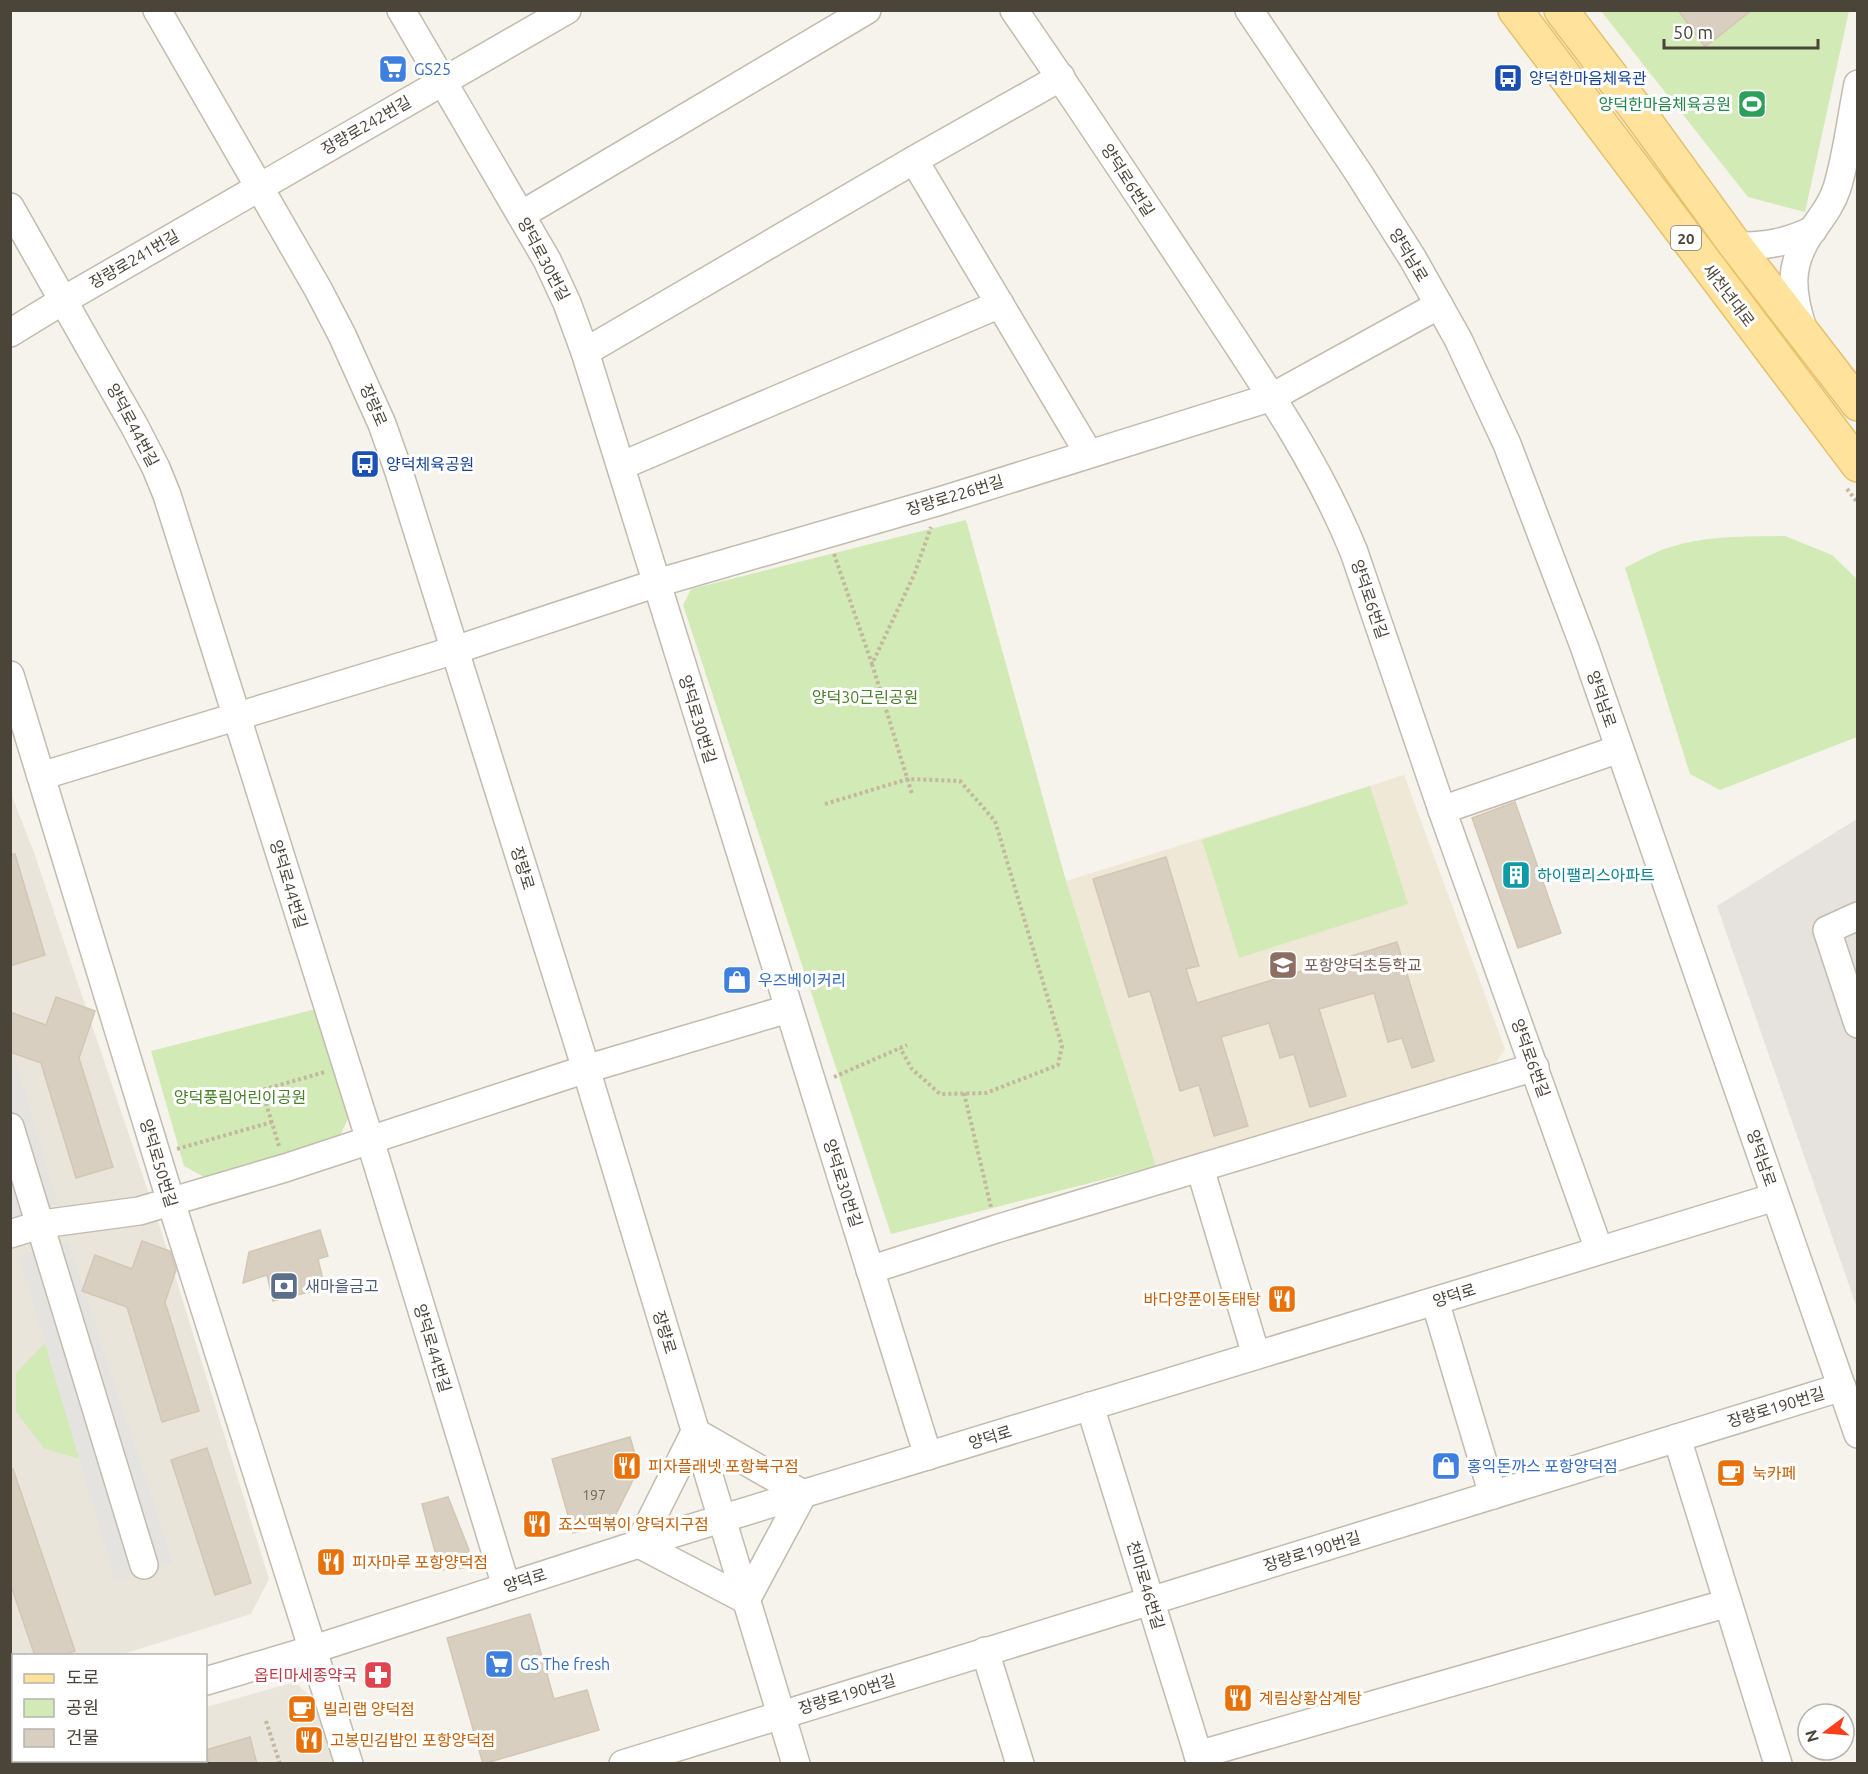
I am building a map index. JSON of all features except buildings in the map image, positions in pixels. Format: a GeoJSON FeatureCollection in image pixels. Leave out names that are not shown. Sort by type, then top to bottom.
{"type":"FeatureCollection","features":[{"type":"Feature","properties":{"kind":"main road","name":"새천년대로"},"geometry":{"type":"LineString","coordinates":[[1515,10],[1857,465]]}},
{"type":"Feature","properties":{"kind":"main road","name":"20"},"geometry":{"type":"LineString","coordinates":[[1561,10],[1736,246],[1857,404]]}},
{"type":"Feature","properties":{"kind":"street","name":"장량로"},"geometry":{"type":"LineString","coordinates":[[157,10],[332,316],[364,380],[382,424],[586,1069],[796,1764]]}},
{"type":"Feature","properties":{"kind":"street","name":"양덕로30번길"},"geometry":{"type":"LineString","coordinates":[[401,10],[547,260],[567,303],[585,352],[928,1456]]}},
{"type":"Feature","properties":{"kind":"street","name":"장량로242번길"},"geometry":{"type":"LineString","coordinates":[[259,187],[567,10]]}},
{"type":"Feature","properties":{"kind":"street"},"geometry":{"type":"LineString","coordinates":[[521,214],[867,10]]}},
{"type":"Feature","properties":{"kind":"street","name":"양덕로6번길"},"geometry":{"type":"LineString","coordinates":[[1014,10],[1061,77],[1272,397],[1326,489],[1354,552],[1442,810],[1599,1250]]}},
{"type":"Feature","properties":{"kind":"street","name":"양덕남로"},"geometry":{"type":"LineString","coordinates":[[1249,10],[1358,172],[1439,305],[1482,388],[1527,493],[1584,646],[1857,1434]]}},
{"type":"Feature","properties":{"kind":"street"},"geometry":{"type":"LineString","coordinates":[[585,352],[1061,77]]}},
{"type":"Feature","properties":{"kind":"street"},"geometry":{"type":"LineString","coordinates":[[1804,333],[1792,286],[1798,255],[1830,205],[1836,189],[1857,84]]}},
{"type":"Feature","properties":{"kind":"street"},"geometry":{"type":"LineString","coordinates":[[914,160],[1089,454]]}},
{"type":"Feature","properties":{"kind":"street","name":"장량로241번길"},"geometry":{"type":"LineString","coordinates":[[10,333],[259,187]]}},
{"type":"Feature","properties":{"kind":"street","name":"양덕로44번길"},"geometry":{"type":"LineString","coordinates":[[10,207],[156,468],[171,506],[370,1140],[506,1586]]}},
{"type":"Feature","properties":{"kind":"street"},"geometry":{"type":"LineString","coordinates":[[1736,246],[1767,246],[1797,238],[1812,230]]}},
{"type":"Feature","properties":{"kind":"street"},"geometry":{"type":"LineString","coordinates":[[621,466],[999,304]]}},
{"type":"Feature","properties":{"kind":"street","name":"장량로226번길"},"geometry":{"type":"LineString","coordinates":[[41,776],[455,650],[657,583],[940,501],[1272,397],[1439,305]]}},
{"type":"Feature","properties":{"kind":"street","name":"양덕로50번길"},"geometry":{"type":"LineString","coordinates":[[10,675],[171,1202],[349,1764]]}},
{"type":"Feature","properties":{"kind":"street"},"geometry":{"type":"LineString","coordinates":[[1442,810],[1619,749]]}},
{"type":"Feature","properties":{"kind":"street"},"geometry":{"type":"LineString","coordinates":[[1857,916],[1827,930],[1857,1024]]}},
{"type":"Feature","properties":{"kind":"street"},"geometry":{"type":"LineString","coordinates":[[10,1234],[42,1224],[139,1211],[171,1202],[285,1168],[586,1069],[788,1009]]}},
{"type":"Feature","properties":{"kind":"street"},"geometry":{"type":"LineString","coordinates":[[870,1270],[996,1229],[1535,1067]]}},
{"type":"Feature","properties":{"kind":"street"},"geometry":{"type":"LineString","coordinates":[[10,1127],[42,1224],[144,1565]]}},
{"type":"Feature","properties":{"kind":"street"},"geometry":{"type":"LineString","coordinates":[[1200,1168],[1256,1355]]}},
{"type":"Feature","properties":{"kind":"street","name":"양덕로"},"geometry":{"type":"LineString","coordinates":[[207,1681],[314,1649],[639,1544],[1775,1197]]}},
{"type":"Feature","properties":{"kind":"street"},"geometry":{"type":"LineString","coordinates":[[1435,1301],[1493,1495]]}},
{"type":"Feature","properties":{"kind":"street","name":"장량로190번길"},"geometry":{"type":"LineString","coordinates":[[624,1764],[1842,1386]]}},
{"type":"Feature","properties":{"kind":"street","name":"천마로46번길"},"geometry":{"type":"LineString","coordinates":[[1090,1406],[1200,1759]]}},
{"type":"Feature","properties":{"kind":"street"},"geometry":{"type":"LineString","coordinates":[[695,1431],[803,1494],[746,1600],[639,1544],[695,1431]]}},
{"type":"Feature","properties":{"kind":"street"},"geometry":{"type":"LineString","coordinates":[[1677,1438],[1728,1604],[1769,1761]]}},
{"type":"Feature","properties":{"kind":"street"},"geometry":{"type":"LineString","coordinates":[[1200,1759],[1728,1604]]}},
{"type":"Feature","properties":{"kind":"street"},"geometry":{"type":"LineString","coordinates":[[985,1651],[1020,1764]]}},
{"type":"Feature","properties":{"kind":"path"},"geometry":{"type":"LineString","coordinates":[[872,664],[914,575],[940,501]]}},
{"type":"Feature","properties":{"kind":"path"},"geometry":{"type":"LineString","coordinates":[[827,533],[872,664],[912,794]]}},
{"type":"Feature","properties":{"kind":"path"},"geometry":{"type":"LineString","coordinates":[[825,804],[908,779],[960,781],[994,821],[1062,1046],[1058,1065],[986,1093],[940,1094],[912,1069],[900,1048]]}},
{"type":"Feature","properties":{"kind":"path"},"geometry":{"type":"LineString","coordinates":[[812,1086],[907,1045]]}},
{"type":"Feature","properties":{"kind":"path"},"geometry":{"type":"LineString","coordinates":[[285,1168],[262,1090],[346,1066]]}},
{"type":"Feature","properties":{"kind":"path"},"geometry":{"type":"LineString","coordinates":[[964,1093],[996,1229]]}},
{"type":"Feature","properties":{"kind":"path"},"geometry":{"type":"LineString","coordinates":[[157,1155],[272,1122]]}},
{"type":"Feature","properties":{"kind":"path"},"geometry":{"type":"LineString","coordinates":[[266,1720],[280,1764]]}},
{"type":"Feature","properties":{"kind":"shaded area","name":"포항양덕초등학교"},"geometry":{"type":"Polygon","coordinates":[[[1404,775],[1505,1049],[1494,1066],[1156,1166],[1066,881],[1404,775]]]}},
{"type":"Feature","properties":{"kind":"shaded area"},"geometry":{"type":"Polygon","coordinates":[[[10,791],[33,850],[159,1224],[269,1579],[251,1614],[123,1654],[12,1654],[11,1690],[10,791]]]}},
{"type":"Feature","properties":{"kind":"shaded area"},"geometry":{"type":"Polygon","coordinates":[[[1857,819],[1857,1308],[1717,906],[1857,819]]]}},
{"type":"Feature","properties":{"kind":"shaded area"},"geometry":{"type":"Polygon","coordinates":[[[10,1042],[58,1204],[12,1220],[10,1217],[10,1042]]]}},
{"type":"Feature","properties":{"kind":"shaded area"},"geometry":{"type":"Polygon","coordinates":[[[68,1241],[173,1562],[115,1580],[19,1256],[68,1241]]]}},
{"type":"Feature","properties":{"kind":"shaded area"},"geometry":{"type":"Polygon","coordinates":[[[295,1682],[316,1702],[335,1763],[11,1764],[14,1762],[207,1762],[207,1707],[295,1682]]]}},
{"type":"Feature","properties":{"kind":"green space","name":"양덕한마음체육공원"},"geometry":{"type":"Polygon","coordinates":[[[1601,11],[1849,11],[1805,212],[1748,197],[1601,11]]]}},
{"type":"Feature","properties":{"kind":"green space","name":"양덕30근린공원"},"geometry":{"type":"Polygon","coordinates":[[[966,520],[1066,881],[1156,1166],[891,1234],[683,605],[691,589],[966,520]]]}},
{"type":"Feature","properties":{"kind":"green space"},"geometry":{"type":"Polygon","coordinates":[[[1785,536],[1832,555],[1857,579],[1857,737],[1720,790],[1690,774],[1625,568],[1655,553],[1686,543],[1719,538],[1785,536]]]}},
{"type":"Feature","properties":{"kind":"green space"},"geometry":{"type":"Polygon","coordinates":[[[1370,786],[1408,904],[1239,958],[1202,840],[1370,786]]]}},
{"type":"Feature","properties":{"kind":"green space","name":"양덕풍림어린이공원"},"geometry":{"type":"Polygon","coordinates":[[[316,1009],[349,1116],[340,1136],[206,1178],[184,1166],[151,1051],[316,1009]]]}},
{"type":"Feature","properties":{"kind":"green space"},"geometry":{"type":"Polygon","coordinates":[[[46,1342],[80,1459],[45,1449],[16,1412],[16,1373],[46,1342]]]}},
{"type":"Feature","properties":{"kind":"place","name":"GS25"},"geometry":{"type":"Point","coordinates":[393,69]}},
{"type":"Feature","properties":{"kind":"place","name":"양덕한마음체육관"},"geometry":{"type":"Point","coordinates":[1508,78]}},
{"type":"Feature","properties":{"kind":"place","name":"양덕한마음체육공원"},"geometry":{"type":"Point","coordinates":[1752,104]}},
{"type":"Feature","properties":{"kind":"place","name":"양덕체육공원"},"geometry":{"type":"Point","coordinates":[365,464]}},
{"type":"Feature","properties":{"kind":"place","name":"하이팰리스아파트"},"geometry":{"type":"Point","coordinates":[1516,875]}},
{"type":"Feature","properties":{"kind":"place","name":"포항양덕초등학교"},"geometry":{"type":"Point","coordinates":[1283,965]}},
{"type":"Feature","properties":{"kind":"place","name":"우즈베이커리"},"geometry":{"type":"Point","coordinates":[737,980]}},
{"type":"Feature","properties":{"kind":"place","name":"새마을금고"},"geometry":{"type":"Point","coordinates":[284,1286]}},
{"type":"Feature","properties":{"kind":"place","name":"바다양푼이동태탕"},"geometry":{"type":"Point","coordinates":[1282,1299]}},
{"type":"Feature","properties":{"kind":"place","name":"피자플래넷 포항북구점"},"geometry":{"type":"Point","coordinates":[627,1466]}},
{"type":"Feature","properties":{"kind":"place","name":"홍익돈까스 포항양덕점"},"geometry":{"type":"Point","coordinates":[1446,1466]}},
{"type":"Feature","properties":{"kind":"place","name":"눅카페"},"geometry":{"type":"Point","coordinates":[1731,1473]}},
{"type":"Feature","properties":{"kind":"place","name":"죠스떡볶이 양덕지구점"},"geometry":{"type":"Point","coordinates":[537,1524]}},
{"type":"Feature","properties":{"kind":"place","name":"피자마루 포항양덕점"},"geometry":{"type":"Point","coordinates":[331,1562]}},
{"type":"Feature","properties":{"kind":"place","name":"GS The fresh"},"geometry":{"type":"Point","coordinates":[499,1664]}},
{"type":"Feature","properties":{"kind":"place","name":"옵티마세종약국"},"geometry":{"type":"Point","coordinates":[378,1675]}},
{"type":"Feature","properties":{"kind":"place","name":"계림상황삼계탕"},"geometry":{"type":"Point","coordinates":[1238,1698]}},
{"type":"Feature","properties":{"kind":"place","name":"빌리랩 양덕점"},"geometry":{"type":"Point","coordinates":[302,1709]}},
{"type":"Feature","properties":{"kind":"place","name":"고봉민김밥인 포항양덕점"},"geometry":{"type":"Point","coordinates":[309,1740]}}]}
